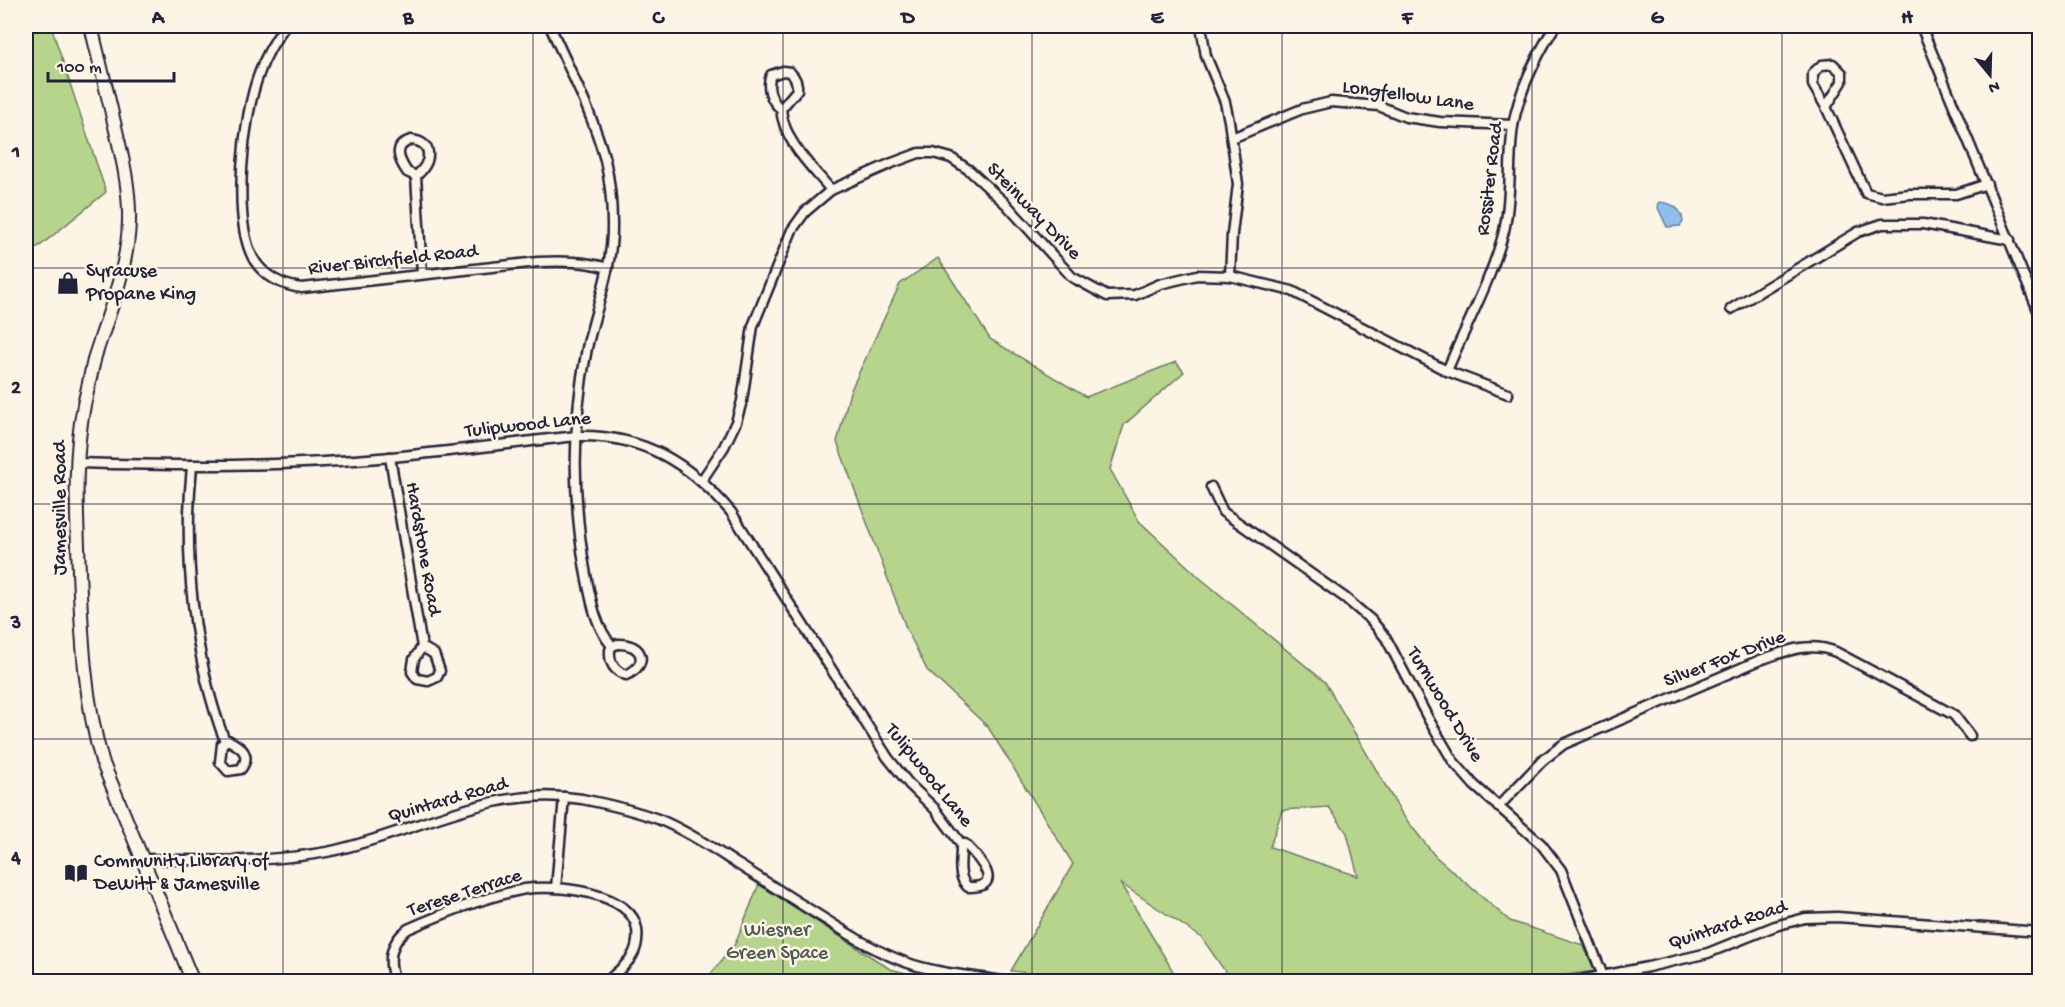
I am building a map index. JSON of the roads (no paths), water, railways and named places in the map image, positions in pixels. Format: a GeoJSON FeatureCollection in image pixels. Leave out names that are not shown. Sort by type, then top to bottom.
{"type":"FeatureCollection","features":[{"type":"Feature","properties":{"kind":"street","name":"Jamesville Road"},"geometry":{"type":"LineString","coordinates":[[91,26],[122,153],[129,198],[129,222],[121,278],[95,358],[84,408],[77,462],[77,511],[86,688],[92,727],[102,761],[193,981]]}},
{"type":"Feature","properties":{"kind":"street","name":"River Birchfield Road"},"geometry":{"type":"LineString","coordinates":[[285,26],[266,55],[258,76],[247,123],[244,149],[244,231],[254,260],[263,271],[292,287],[302,288],[565,261],[608,268]]}},
{"type":"Feature","properties":{"kind":"street"},"geometry":{"type":"LineString","coordinates":[[550,26],[594,126],[605,160],[611,192],[612,227],[608,268],[587,348],[579,398],[574,482],[579,536],[590,596],[597,622],[604,637],[612,646]]}},
{"type":"Feature","properties":{"kind":"street"},"geometry":{"type":"LineString","coordinates":[[1201,26],[1206,56],[1225,102],[1238,184],[1230,276]]}},
{"type":"Feature","properties":{"kind":"street","name":"Rossiter Road"},"geometry":{"type":"LineString","coordinates":[[1447,371],[1495,261],[1504,232],[1509,199],[1514,125],[1528,76],[1555,26]]}},
{"type":"Feature","properties":{"kind":"street"},"geometry":{"type":"LineString","coordinates":[[1921,26],[2040,315]]}},
{"type":"Feature","properties":{"kind":"street"},"geometry":{"type":"LineString","coordinates":[[1826,107],[1842,82],[1842,73],[1833,64],[1822,65],[1813,73],[1812,85],[1826,107],[1866,193],[1882,197],[1956,194],[1986,184]]}},
{"type":"Feature","properties":{"kind":"street"},"geometry":{"type":"LineString","coordinates":[[781,109],[797,90],[795,77],[790,72],[774,72],[769,79],[770,93],[781,109],[782,120],[791,141],[831,190]]}},
{"type":"Feature","properties":{"kind":"street","name":"Longfellow Lane"},"geometry":{"type":"LineString","coordinates":[[1232,138],[1302,109],[1331,102],[1379,106],[1406,117],[1440,122],[1514,125]]}},
{"type":"Feature","properties":{"kind":"street","name":"Steinway Drive"},"geometry":{"type":"LineString","coordinates":[[702,480],[724,447],[736,422],[742,401],[753,326],[787,240],[805,212],[831,190],[906,156],[919,153],[933,153],[951,158],[969,170],[1006,204],[1072,277],[1107,296],[1135,294],[1160,284],[1197,275],[1230,276],[1292,291],[1447,371],[1508,394]]}},
{"type":"Feature","properties":{"kind":"street"},"geometry":{"type":"LineString","coordinates":[[416,176],[422,274]]}},
{"type":"Feature","properties":{"kind":"street"},"geometry":{"type":"LineString","coordinates":[[1731,309],[1858,232],[1882,224],[1923,224],[2010,240]]}},
{"type":"Feature","properties":{"kind":"street","name":"Tulipwood Lane"},"geometry":{"type":"LineString","coordinates":[[77,462],[192,466],[390,457],[602,435],[634,443],[662,454],[702,480],[731,512],[753,543],[888,758],[909,784],[935,809],[962,845],[960,876],[962,882],[968,887],[984,885],[987,877],[984,864],[965,844],[962,845]]}},
{"type":"Feature","properties":{"kind":"street","name":"Hardstone Road"},"geometry":{"type":"LineString","coordinates":[[390,457],[422,647]]}},
{"type":"Feature","properties":{"kind":"street"},"geometry":{"type":"LineString","coordinates":[[192,466],[188,537],[192,597],[210,694],[225,741]]}},
{"type":"Feature","properties":{"kind":"street","name":"Turnwood Drive"},"geometry":{"type":"LineString","coordinates":[[1211,488],[1223,512],[1344,597],[1371,620],[1386,638],[1453,761],[1474,785],[1541,844],[1561,870],[1603,975]]}},
{"type":"Feature","properties":{"kind":"street","name":"Silver Fox Drive"},"geometry":{"type":"LineString","coordinates":[[1498,807],[1543,760],[1564,744],[1760,660],[1791,649],[1810,647],[1836,652],[1954,715],[1970,736]]}},
{"type":"Feature","properties":{"kind":"street","name":"Quintard Road"},"geometry":{"type":"LineString","coordinates":[[143,859],[256,859],[307,855],[383,837],[487,802],[538,795],[564,797],[615,806],[658,819],[697,838],[841,929],[905,962],[931,970],[1010,981]]}},
{"type":"Feature","properties":{"kind":"street"},"geometry":{"type":"LineString","coordinates":[[556,888],[564,797]]}},
{"type":"Feature","properties":{"kind":"street","name":"Terese Terrace"},"geometry":{"type":"LineString","coordinates":[[395,981],[389,961],[393,946],[400,935],[408,929],[490,899],[525,890],[556,888],[581,892],[617,903],[633,918],[638,935],[636,948],[632,957],[606,981]]}},
{"type":"Feature","properties":{"kind":"street","name":"Quintard Road"},"geometry":{"type":"LineString","coordinates":[[1571,981],[1708,953],[1775,926],[1805,918],[1837,917],[2040,932]]}},
{"type":"Feature","properties":{"kind":"water"},"geometry":{"type":"Polygon","coordinates":[[[1659,202],[1672,205],[1678,210],[1683,222],[1680,226],[1667,227],[1658,208],[1659,202]]]}},
{"type":"Feature","properties":{"kind":"place","name":"Syracuse Propane King"},"geometry":{"type":"Point","coordinates":[68,283]}},
{"type":"Feature","properties":{"kind":"place","name":"Community Library of DeWitt & Jamesville"},"geometry":{"type":"Point","coordinates":[76,873]}},
{"type":"Feature","properties":{"kind":"park label","name":"Wiesner Green Space"},"geometry":{"type":"Point","coordinates":[777,942]}}]}
